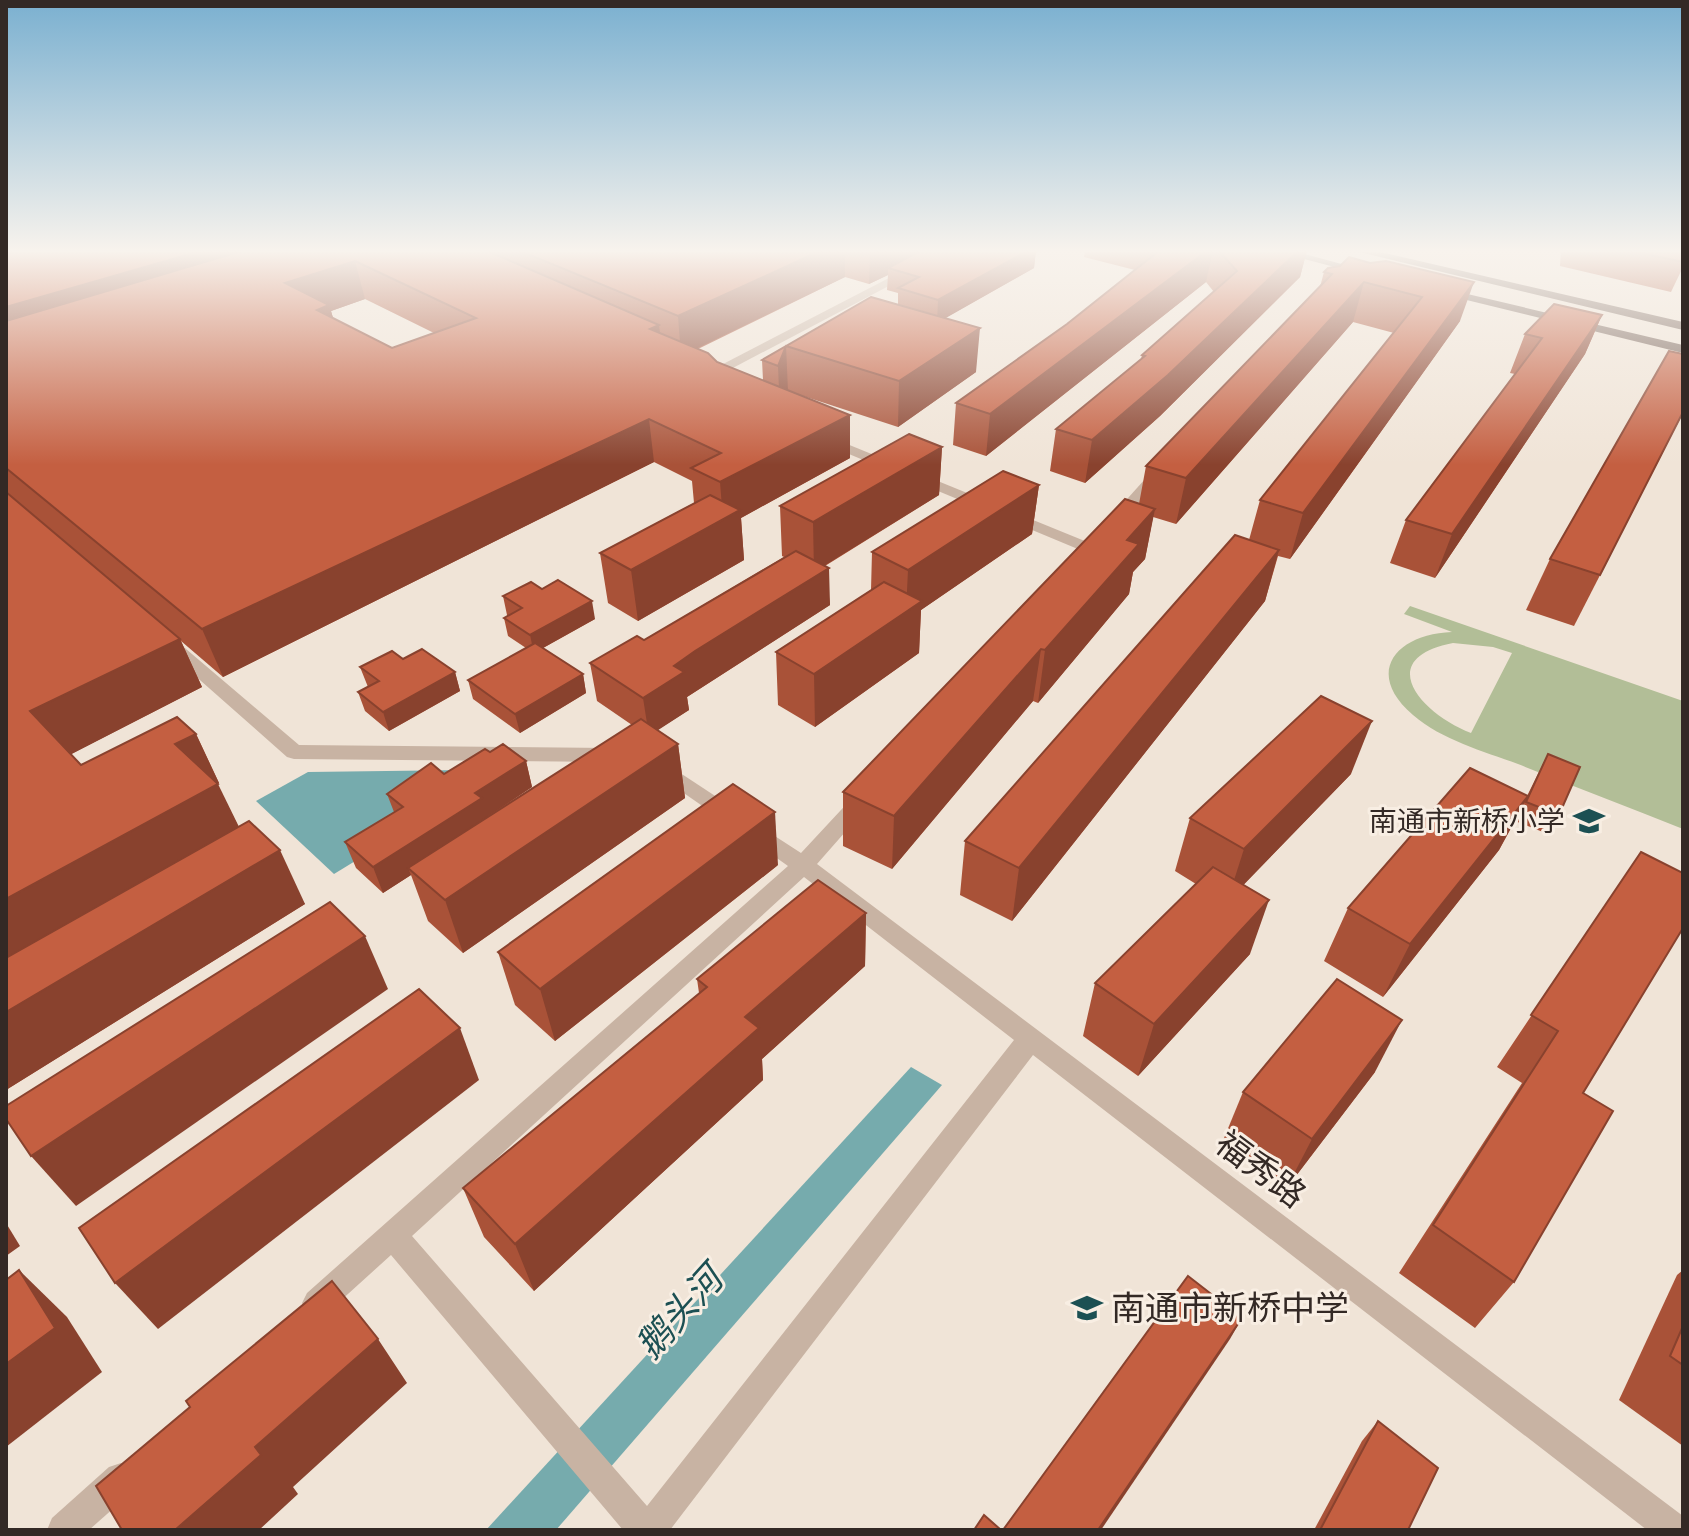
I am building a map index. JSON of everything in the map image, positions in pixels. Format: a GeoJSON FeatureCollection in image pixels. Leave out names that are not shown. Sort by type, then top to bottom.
{"type":"FeatureCollection","features":[{"type":"Feature","properties":{"kind":"main road"},"geometry":{"type":"LineString","coordinates":[[1571,322],[1683,349]]}},
{"type":"Feature","properties":{"kind":"street"},"geometry":{"type":"LineString","coordinates":[[693,370],[712,381],[821,322]]}},
{"type":"Feature","properties":{"kind":"street"},"geometry":{"type":"LineString","coordinates":[[814,434],[1086,554],[1175,455]]}},
{"type":"Feature","properties":{"kind":"street","name":"福秀路"},"geometry":{"type":"LineString","coordinates":[[162,638],[294,752],[635,755],[803,865],[1674,1530]]}},
{"type":"Feature","properties":{"kind":"street"},"geometry":{"type":"LineString","coordinates":[[299,1319],[803,865],[878,783]]}},
{"type":"Feature","properties":{"kind":"street"},"geometry":{"type":"LineString","coordinates":[[392,1235],[647,1530],[1031,1038]]}},
{"type":"Feature","properties":{"kind":"street"},"geometry":{"type":"LineString","coordinates":[[64,1530],[146,1456]]}},
{"type":"Feature","properties":{"kind":"green space"},"geometry":{"type":"Polygon","coordinates":[[[1410,606],[1683,701],[1683,829],[1463,744],[1424,724],[1398,699],[1390,684],[1389,670],[1393,658],[1402,648],[1432,634],[1452,632],[1404,614],[1410,606]],[[1453,643],[1428,651],[1414,661],[1410,674],[1413,687],[1436,714],[1471,733],[1512,653],[1493,647],[1453,643]]]}},
{"type":"Feature","properties":{"kind":"water"},"geometry":{"type":"Polygon","coordinates":[[[465,770],[383,844],[334,874],[256,801],[308,772],[465,770]]]}},
{"type":"Feature","properties":{"kind":"water"},"geometry":{"type":"Polygon","coordinates":[[[911,1067],[942,1085],[556,1530],[486,1530],[911,1067]]]}},
{"type":"Feature","properties":{"kind":"building"},"geometry":{"type":"Polygon","coordinates":[[[6,322],[340,322],[392,348],[466,322],[651,322],[659,325],[650,329],[708,353],[717,362],[850,415],[720,482],[691,468],[721,453],[649,419],[202,629],[6,468],[6,322]]]}},
{"type":"Feature","properties":{"kind":"building"},"geometry":{"type":"Polygon","coordinates":[[[828,322],[958,322],[980,328],[899,381],[786,346],[828,322]]]}},
{"type":"Feature","properties":{"kind":"building"},"geometry":{"type":"Polygon","coordinates":[[[1113,322],[990,414],[956,403],[1067,324],[1113,322]]]}},
{"type":"Feature","properties":{"kind":"building"},"geometry":{"type":"Polygon","coordinates":[[[1180,322],[1224,322],[1092,440],[1056,429],[1145,356],[1142,355],[1180,322]]]}},
{"type":"Feature","properties":{"kind":"building"},"geometry":{"type":"Polygon","coordinates":[[[1286,322],[1328,322],[1186,478],[1146,466],[1286,322]]]}},
{"type":"Feature","properties":{"kind":"building"},"geometry":{"type":"Polygon","coordinates":[[[1402,322],[1445,322],[1303,513],[1260,500],[1402,322]]]}},
{"type":"Feature","properties":{"kind":"building"},"geometry":{"type":"Polygon","coordinates":[[[1537,322],[1597,322],[1452,534],[1406,520],[1542,338],[1525,334],[1537,322]]]}},
{"type":"Feature","properties":{"kind":"building"},"geometry":{"type":"Polygon","coordinates":[[[786,346],[778,366],[762,360],[786,346]]]}},
{"type":"Feature","properties":{"kind":"building"},"geometry":{"type":"Polygon","coordinates":[[[1669,351],[1683,354],[1683,412],[1600,575],[1550,559],[1669,351]]]}},
{"type":"Feature","properties":{"kind":"building"},"geometry":{"type":"Polygon","coordinates":[[[909,434],[942,447],[813,522],[780,506],[909,434]]]}},
{"type":"Feature","properties":{"kind":"building"},"geometry":{"type":"Polygon","coordinates":[[[1003,471],[1039,485],[908,570],[872,552],[1003,471]]]}},
{"type":"Feature","properties":{"kind":"building"},"geometry":{"type":"Polygon","coordinates":[[[6,492],[180,639],[30,711],[81,765],[177,717],[196,734],[175,744],[218,784],[6,899],[6,492]]]}},
{"type":"Feature","properties":{"kind":"building"},"geometry":{"type":"Polygon","coordinates":[[[710,495],[740,510],[631,570],[600,553],[710,495]]]}},
{"type":"Feature","properties":{"kind":"building"},"geometry":{"type":"Polygon","coordinates":[[[1125,499],[1155,509],[1127,540],[1139,544],[1045,650],[1041,649],[894,816],[843,792],[1125,499]]]}},
{"type":"Feature","properties":{"kind":"building"},"geometry":{"type":"Polygon","coordinates":[[[1235,535],[1279,550],[1019,868],[965,841],[1235,535]]]}},
{"type":"Feature","properties":{"kind":"building"},"geometry":{"type":"Polygon","coordinates":[[[796,551],[829,568],[695,651],[674,666],[684,672],[643,698],[590,663],[637,636],[644,640],[796,551]]]}},
{"type":"Feature","properties":{"kind":"building"},"geometry":{"type":"Polygon","coordinates":[[[558,580],[592,601],[530,635],[504,618],[522,608],[503,596],[531,582],[542,589],[558,580]]]}},
{"type":"Feature","properties":{"kind":"building"},"geometry":{"type":"Polygon","coordinates":[[[884,582],[922,601],[814,674],[776,652],[884,582]]]}},
{"type":"Feature","properties":{"kind":"building"},"geometry":{"type":"Polygon","coordinates":[[[535,643],[583,674],[515,714],[468,680],[535,643]]]}},
{"type":"Feature","properties":{"kind":"building"},"geometry":{"type":"Polygon","coordinates":[[[422,649],[455,672],[383,712],[358,692],[379,681],[360,667],[392,651],[403,659],[422,649]]]}},
{"type":"Feature","properties":{"kind":"building"},"geometry":{"type":"Polygon","coordinates":[[[1321,696],[1372,721],[1244,849],[1190,818],[1321,696]]]}},
{"type":"Feature","properties":{"kind":"building"},"geometry":{"type":"Polygon","coordinates":[[[641,719],[678,744],[445,900],[408,868],[641,719]]]}},
{"type":"Feature","properties":{"kind":"building"},"geometry":{"type":"Polygon","coordinates":[[[503,744],[526,761],[475,793],[482,798],[373,867],[345,842],[403,807],[387,794],[431,763],[444,774],[485,749],[490,752],[503,744]]]}},
{"type":"Feature","properties":{"kind":"building"},"geometry":{"type":"Polygon","coordinates":[[[1548,754],[1580,767],[1559,815],[1526,802],[1548,754]]]}},
{"type":"Feature","properties":{"kind":"building"},"geometry":{"type":"Polygon","coordinates":[[[1470,768],[1528,796],[1410,944],[1348,908],[1470,768]]]}},
{"type":"Feature","properties":{"kind":"building"},"geometry":{"type":"Polygon","coordinates":[[[733,784],[775,812],[540,989],[498,952],[733,784]]]}},
{"type":"Feature","properties":{"kind":"building"},"geometry":{"type":"Polygon","coordinates":[[[249,821],[280,850],[6,1012],[6,958],[249,821]]]}},
{"type":"Feature","properties":{"kind":"building"},"geometry":{"type":"Polygon","coordinates":[[[1641,852],[1683,873],[1683,928],[1583,1093],[1613,1111],[1514,1282],[1433,1225],[1558,1031],[1531,1015],[1641,852]]]}},
{"type":"Feature","properties":{"kind":"building"},"geometry":{"type":"Polygon","coordinates":[[[1213,867],[1269,900],[1154,1024],[1095,983],[1213,867]]]}},
{"type":"Feature","properties":{"kind":"building"},"geometry":{"type":"Polygon","coordinates":[[[818,880],[866,913],[745,1017],[759,1028],[515,1244],[463,1188],[707,987],[697,979],[818,880]]]}},
{"type":"Feature","properties":{"kind":"building"},"geometry":{"type":"Polygon","coordinates":[[[330,902],[365,936],[31,1156],[6,1119],[6,1106],[330,902]]]}},
{"type":"Feature","properties":{"kind":"building"},"geometry":{"type":"Polygon","coordinates":[[[1337,979],[1402,1020],[1312,1139],[1243,1092],[1337,979]]]}},
{"type":"Feature","properties":{"kind":"building"},"geometry":{"type":"Polygon","coordinates":[[[419,989],[460,1028],[115,1283],[79,1228],[419,989]]]}},
{"type":"Feature","properties":{"kind":"building"},"geometry":{"type":"Polygon","coordinates":[[[19,1270],[55,1328],[6,1364],[6,1280],[19,1270]]]}},
{"type":"Feature","properties":{"kind":"building"},"geometry":{"type":"Polygon","coordinates":[[[1188,1276],[1242,1318],[1098,1530],[1003,1530],[1188,1276]]]}},
{"type":"Feature","properties":{"kind":"building"},"geometry":{"type":"Polygon","coordinates":[[[332,1281],[378,1339],[255,1447],[261,1455],[175,1530],[122,1530],[96,1486],[190,1407],[186,1401],[332,1281]]]}},
{"type":"Feature","properties":{"kind":"building"},"geometry":{"type":"Polygon","coordinates":[[[1683,1326],[1683,1365],[1670,1356],[1683,1326]]]}},
{"type":"Feature","properties":{"kind":"building"},"geometry":{"type":"Polygon","coordinates":[[[1378,1421],[1438,1468],[1408,1530],[1320,1530],[1378,1421]]]}},
{"type":"Feature","properties":{"kind":"building"},"geometry":{"type":"Polygon","coordinates":[[[984,1515],[1001,1530],[974,1530],[984,1515]]]}},
{"type":"Feature","properties":{"kind":"place","name":"南通市新桥小学"},"geometry":{"type":"Point","coordinates":[1589,821]}},
{"type":"Feature","properties":{"kind":"place","name":"南通市新桥中学"},"geometry":{"type":"Point","coordinates":[1087,1308]}},
{"type":"Feature","properties":{"kind":"water label","name":"鹅头河"},"geometry":{"type":"Point","coordinates":[679,1312]}}]}
